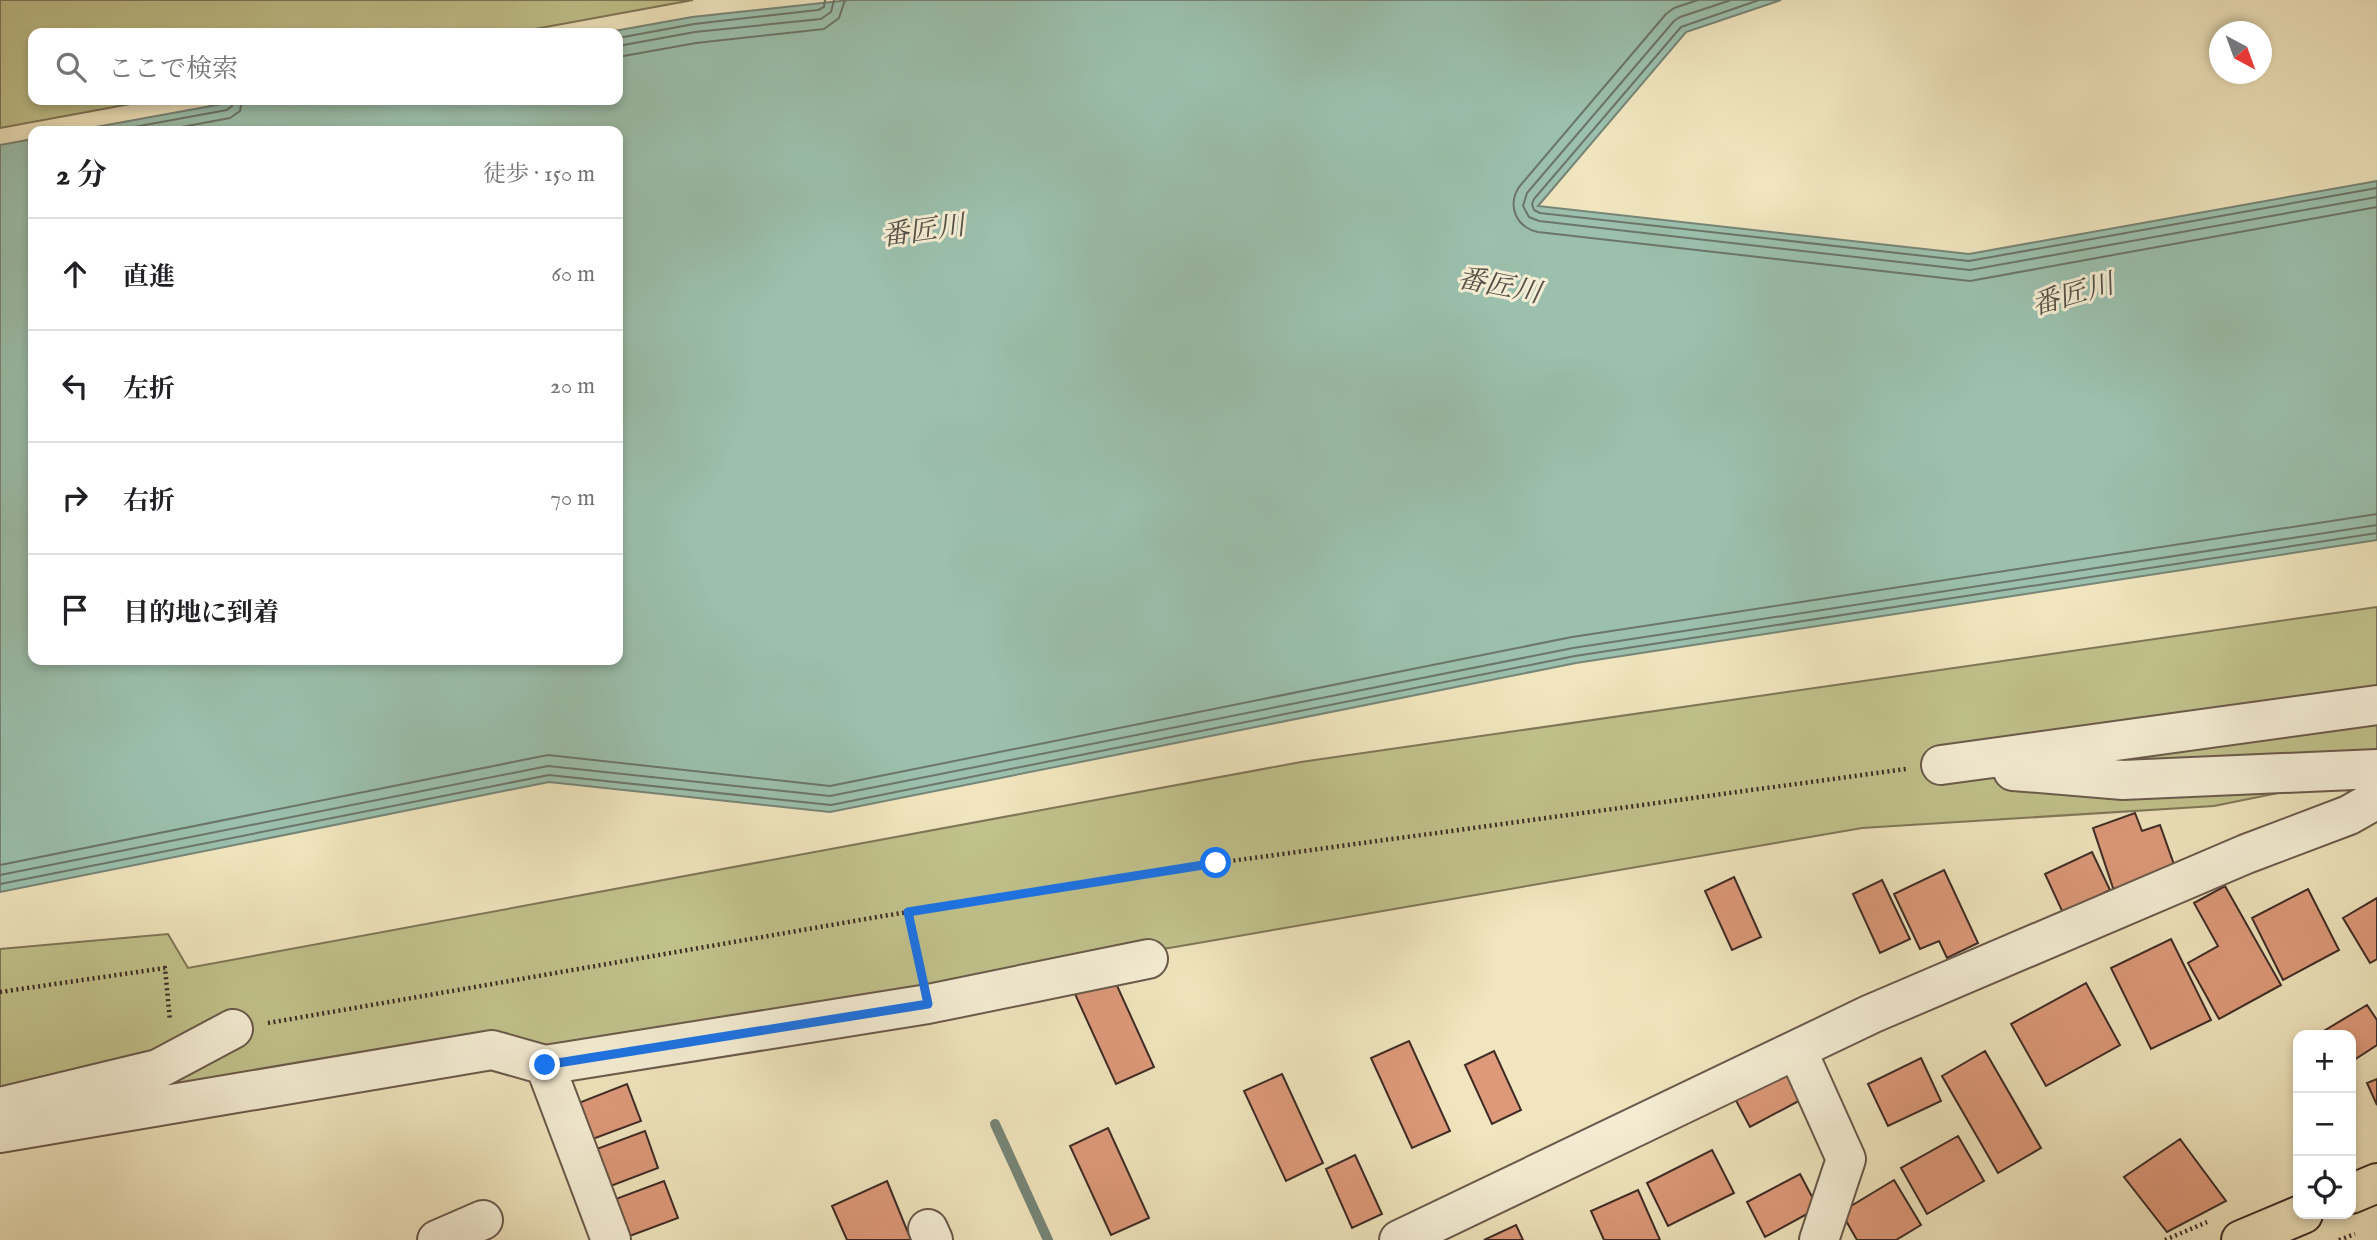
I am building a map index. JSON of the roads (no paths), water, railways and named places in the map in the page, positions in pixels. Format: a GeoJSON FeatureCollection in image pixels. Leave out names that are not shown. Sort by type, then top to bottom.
{"type":"FeatureCollection","features":[{"type":"Feature","properties":{"kind":"highway"},"geometry":{"type":"LineString","coordinates":[[2356,1192],[2377,1183]]}},
{"type":"Feature","properties":{"kind":"highway"},"geometry":{"type":"LineString","coordinates":[[2241,1240],[2293,1218]]}},
{"type":"Feature","properties":{"kind":"street"},"geometry":{"type":"LineString","coordinates":[[2377,705],[1941,765],[2123,780],[2377,769]]}},
{"type":"Feature","properties":{"kind":"street"},"geometry":{"type":"LineString","coordinates":[[1399,1240],[1871,1014],[2246,854],[2349,815],[2377,799]]}},
{"type":"Feature","properties":{"kind":"street"},"geometry":{"type":"LineString","coordinates":[[0,1133],[492,1050],[545,1065],[928,1004],[1148,959]]}},
{"type":"Feature","properties":{"kind":"street"},"geometry":{"type":"LineString","coordinates":[[0,1107],[158,1069],[233,1029]]}},
{"type":"Feature","properties":{"kind":"street"},"geometry":{"type":"LineString","coordinates":[[1797,1050],[1846,1159],[1819,1240]]}},
{"type":"Feature","properties":{"kind":"street"},"geometry":{"type":"LineString","coordinates":[[545,1065],[611,1240]]}},
{"type":"Feature","properties":{"kind":"street"},"geometry":{"type":"LineString","coordinates":[[437,1240],[483,1220]]}},
{"type":"Feature","properties":{"kind":"water","name":"番匠川"},"geometry":{"type":"Polygon","coordinates":[[[850,0],[1781,0],[1686,32],[1538,206],[1969,254],[2377,181],[2377,540],[1576,663],[830,812],[549,782],[0,892],[0,145],[28,140],[28,665],[623,665],[623,126],[101,126],[217,105],[623,105],[623,29],[692,17],[850,0]]]}},
{"type":"Feature","properties":{"kind":"waterway"},"geometry":{"type":"LineString","coordinates":[[995,1124],[1048,1240]]}}]}
